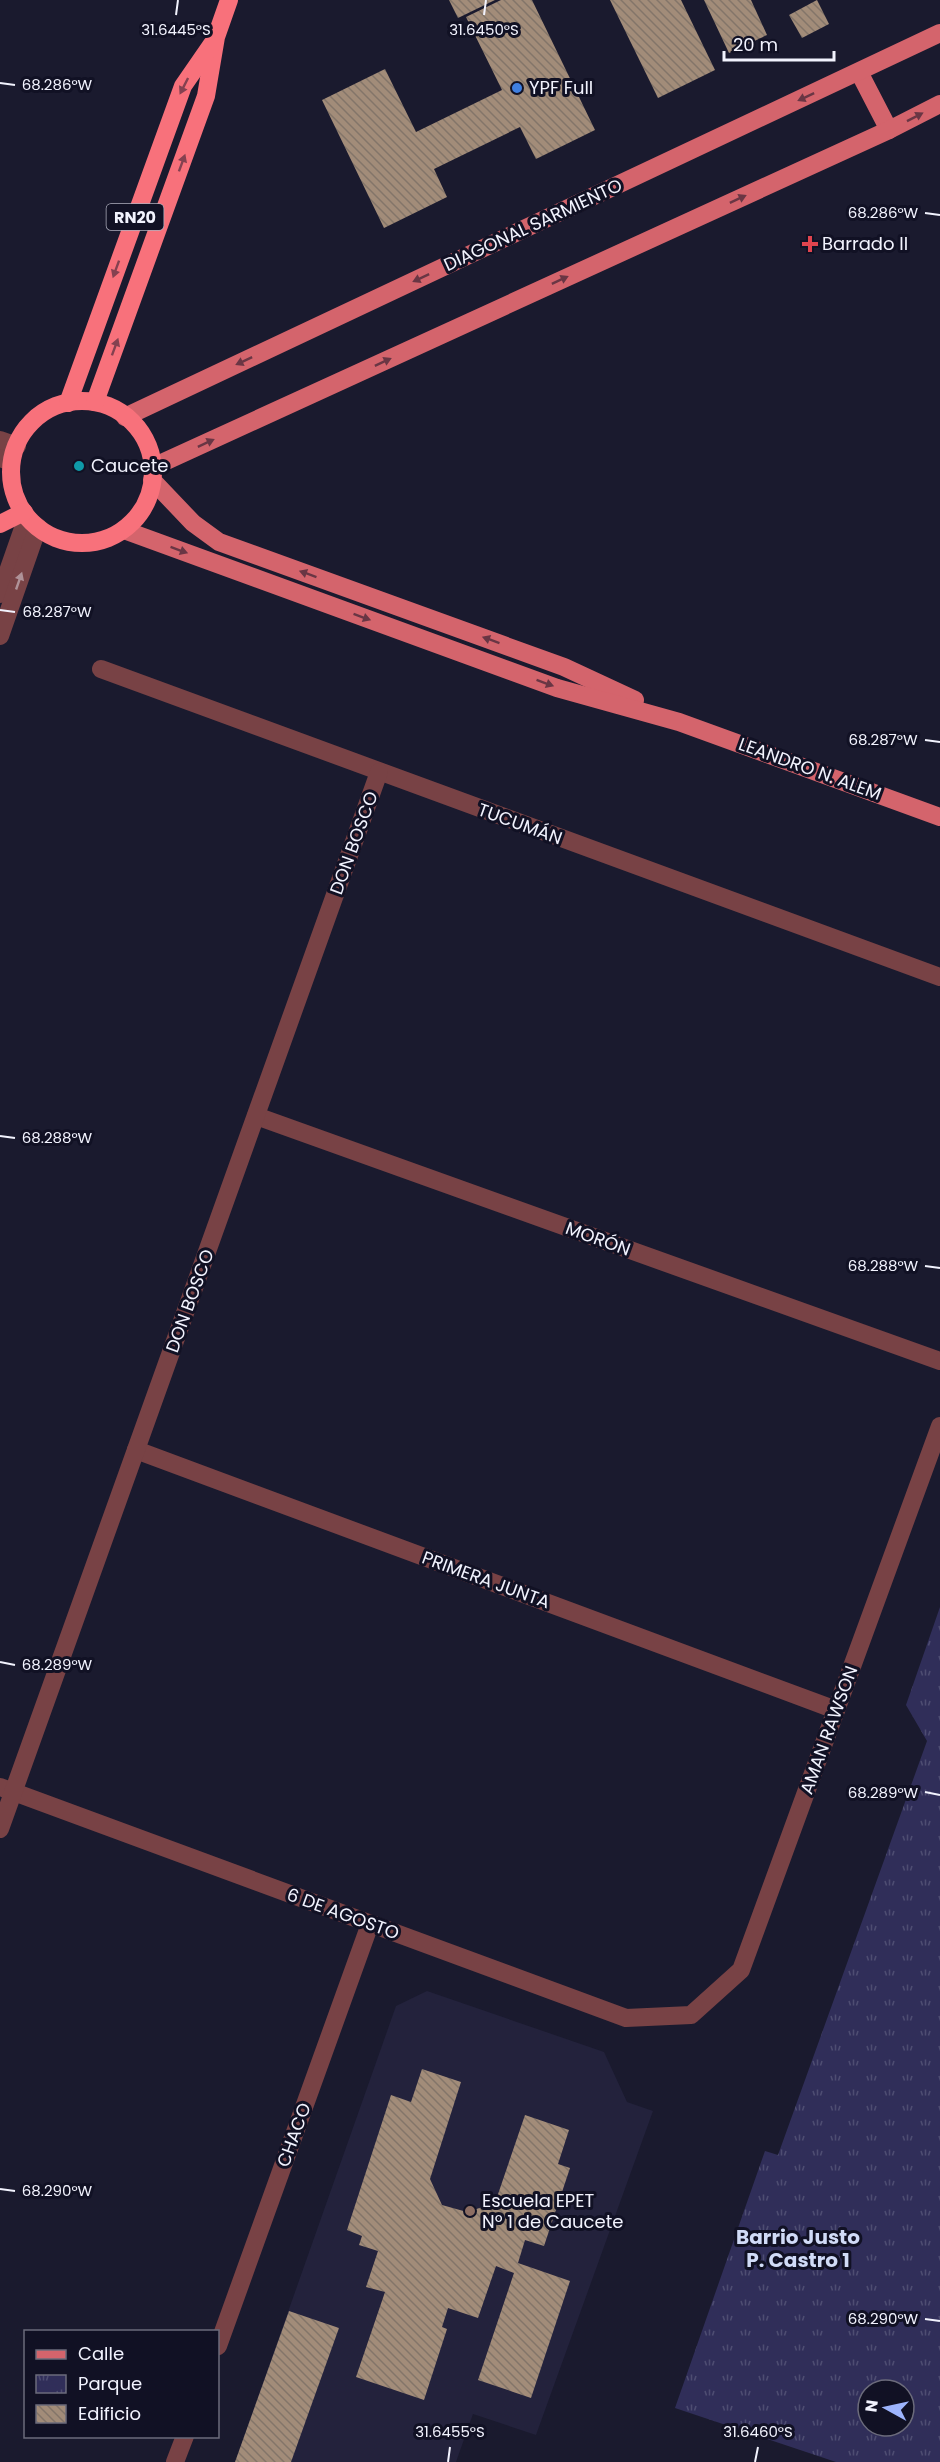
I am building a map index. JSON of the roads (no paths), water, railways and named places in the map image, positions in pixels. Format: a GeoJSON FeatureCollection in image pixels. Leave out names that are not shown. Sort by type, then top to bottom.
{"type":"FeatureCollection","features":[{"type":"Feature","properties":{"kind":"highway","name":"RN20"},"geometry":{"type":"LineString","coordinates":[[96,402],[206,96],[216,37],[229,0]]}},
{"type":"Feature","properties":{"kind":"highway","name":"RN20"},"geometry":{"type":"LineString","coordinates":[[68,403],[183,86],[216,37]]}},
{"type":"Feature","properties":{"kind":"highway"},"geometry":{"type":"LineString","coordinates":[[96,402],[117,410],[135,424],[147,444],[152,474],[151,491],[140,513],[124,530],[102,541],[78,543],[55,538],[30,519],[7,494],[7,451],[32,421],[51,408],[68,403],[96,402]]}},
{"type":"Feature","properties":{"kind":"highway"},"geometry":{"type":"LineString","coordinates":[[0,524],[30,519]]}},
{"type":"Feature","properties":{"kind":"main road","name":"DIAGONAL SARMIENTO"},"geometry":{"type":"LineString","coordinates":[[125,417],[940,33]]}},
{"type":"Feature","properties":{"kind":"main road"},"geometry":{"type":"LineString","coordinates":[[859,72],[890,130]]}},
{"type":"Feature","properties":{"kind":"main road"},"geometry":{"type":"LineString","coordinates":[[680,722],[564,667],[219,542],[193,523],[152,474],[890,130],[940,104]]}},
{"type":"Feature","properties":{"kind":"main road"},"geometry":{"type":"LineString","coordinates":[[124,530],[557,688],[680,722]]}},
{"type":"Feature","properties":{"kind":"main road","name":"LEANDRO N. ALEM"},"geometry":{"type":"LineString","coordinates":[[680,722],[940,817]]}},
{"type":"Feature","properties":{"kind":"street"},"geometry":{"type":"LineString","coordinates":[[0,594],[30,519]]}},
{"type":"Feature","properties":{"kind":"street"},"geometry":{"type":"LineString","coordinates":[[0,636],[30,519]]}},
{"type":"Feature","properties":{"kind":"street","name":"TUCUMÁN"},"geometry":{"type":"LineString","coordinates":[[101,669],[940,977]]}},
{"type":"Feature","properties":{"kind":"street","name":"DON BOSCO"},"geometry":{"type":"LineString","coordinates":[[0,1829],[7,1789],[136,1450],[379,772]]}},
{"type":"Feature","properties":{"kind":"street","name":"MORÓN"},"geometry":{"type":"LineString","coordinates":[[256,1116],[940,1361]]}},
{"type":"Feature","properties":{"kind":"street","name":"AMAN RAWSON"},"geometry":{"type":"LineString","coordinates":[[691,2015],[741,1970],[940,1426]]}},
{"type":"Feature","properties":{"kind":"street","name":"PRIMERA JUNTA"},"geometry":{"type":"LineString","coordinates":[[136,1450],[836,1710]]}},
{"type":"Feature","properties":{"kind":"street","name":"6 DE AGOSTO"},"geometry":{"type":"LineString","coordinates":[[7,1789],[626,2018],[691,2015]]}},
{"type":"Feature","properties":{"kind":"street","name":"CHACO"},"geometry":{"type":"LineString","coordinates":[[219,2343],[370,1924]]}},
{"type":"Feature","properties":{"kind":"street"},"geometry":{"type":"LineString","coordinates":[[175,2462],[184,2438]]}},
{"type":"Feature","properties":{"kind":"place","name":"YPF Full"},"geometry":{"type":"Point","coordinates":[517,88]}},
{"type":"Feature","properties":{"kind":"place","name":"Barrado II"},"geometry":{"type":"Point","coordinates":[810,244]}},
{"type":"Feature","properties":{"kind":"place","name":"Caucete"},"geometry":{"type":"Point","coordinates":[79,466]}},
{"type":"Feature","properties":{"kind":"place","name":"Escuela EPET Nº 1 de Caucete"},"geometry":{"type":"Point","coordinates":[470,2211]}},
{"type":"Feature","properties":{"kind":"district","name":"Barrio Justo P. Castro 1"},"geometry":{"type":"Point","coordinates":[798,2248]}}]}
